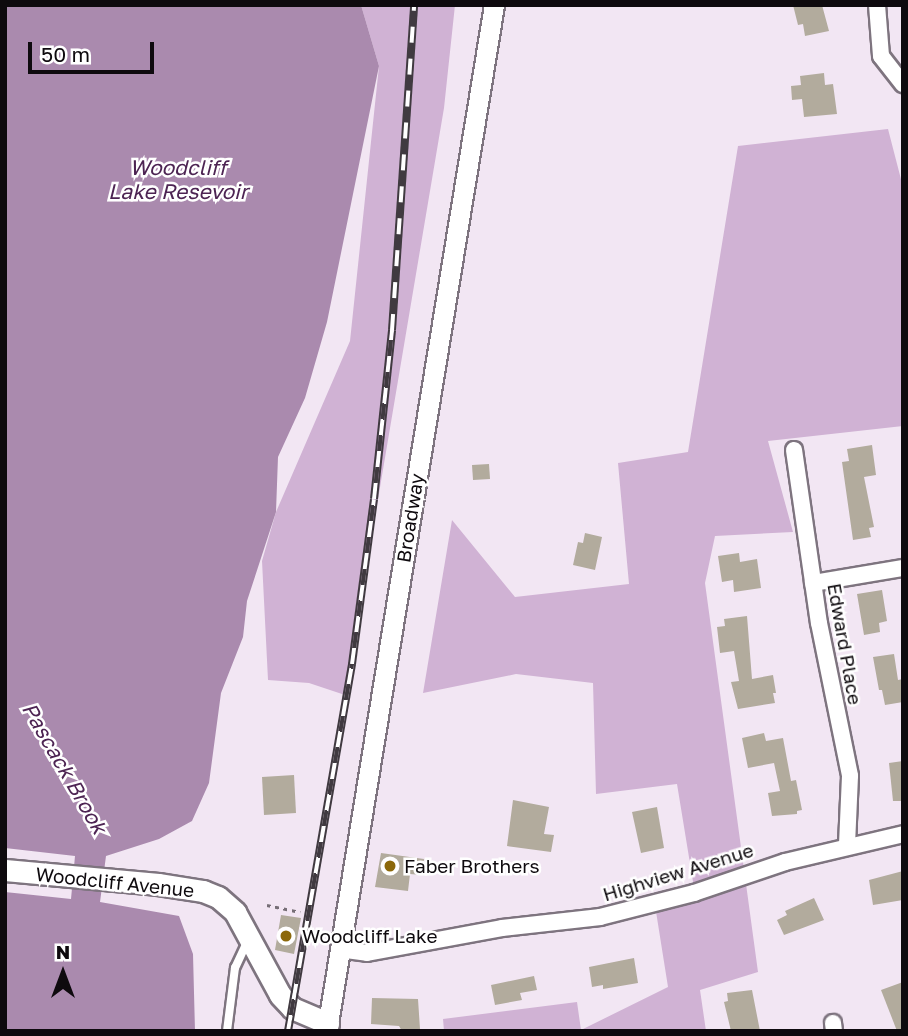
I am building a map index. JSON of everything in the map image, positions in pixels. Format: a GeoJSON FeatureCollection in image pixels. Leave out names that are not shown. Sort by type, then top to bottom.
{"type":"FeatureCollection","features":[{"type":"Feature","properties":{"kind":"main road","name":"Woodcliff Avenue"},"geometry":{"type":"LineString","coordinates":[[5,870],[184,888],[218,897],[234,912],[280,995],[292,1008],[327,1027]]}},
{"type":"Feature","properties":{"kind":"street","name":"Broadway"},"geometry":{"type":"LineString","coordinates":[[327,1027],[494,5]]}},
{"type":"Feature","properties":{"kind":"street"},"geometry":{"type":"LineString","coordinates":[[877,5],[881,56],[903,84]]}},
{"type":"Feature","properties":{"kind":"street","name":"Edward Place"},"geometry":{"type":"LineString","coordinates":[[794,450],[835,716],[846,749],[850,776],[847,845]]}},
{"type":"Feature","properties":{"kind":"street"},"geometry":{"type":"LineString","coordinates":[[813,583],[903,568]]}},
{"type":"Feature","properties":{"kind":"street","name":"Highview Avenue"},"geometry":{"type":"LineString","coordinates":[[339,949],[367,953],[502,928],[600,917],[668,901],[785,862],[847,845],[903,834]]}},
{"type":"Feature","properties":{"kind":"lane"},"geometry":{"type":"LineString","coordinates":[[227,1031],[235,968],[249,938]]}},
{"type":"Feature","properties":{"kind":"path"},"geometry":{"type":"LineString","coordinates":[[267,905],[300,912]]}},
{"type":"Feature","properties":{"kind":"shaded area"},"geometry":{"type":"Polygon","coordinates":[[[361,5],[455,5],[444,108],[345,695],[309,683],[268,680],[262,561],[276,512],[350,341],[379,66],[361,5]]]}},
{"type":"Feature","properties":{"kind":"shaded area"},"geometry":{"type":"Polygon","coordinates":[[[888,129],[903,187],[903,426],[768,441],[793,532],[715,536],[705,583],[758,972],[700,990],[706,1031],[444,1031],[443,1019],[577,1002],[581,1030],[668,987],[654,899],[695,894],[677,784],[596,794],[593,683],[516,674],[423,693],[452,520],[515,597],[629,584],[618,463],[688,452],[738,146],[888,129]]]}},
{"type":"Feature","properties":{"kind":"water","name":"Woodcliff Lake Resevoir"},"geometry":{"type":"Polygon","coordinates":[[[5,5],[361,5],[379,66],[327,322],[305,398],[278,457],[276,512],[247,601],[243,637],[221,693],[209,783],[192,821],[159,839],[106,856],[100,902],[179,916],[193,954],[195,1031],[5,1031],[5,892],[71,899],[75,856],[5,848],[5,5]]]}},
{"type":"Feature","properties":{"kind":"building"},"geometry":{"type":"Polygon","coordinates":[[[793,5],[822,5],[829,31],[805,36],[803,24],[798,25],[793,5]]]}},
{"type":"Feature","properties":{"kind":"building"},"geometry":{"type":"Polygon","coordinates":[[[824,73],[825,85],[833,84],[837,114],[804,117],[802,99],[792,100],[791,86],[801,85],[800,76],[824,73]]]}},
{"type":"Feature","properties":{"kind":"building"},"geometry":{"type":"Polygon","coordinates":[[[872,445],[876,475],[864,477],[874,527],[869,528],[871,537],[853,540],[842,462],[849,461],[847,449],[872,445]]]}},
{"type":"Feature","properties":{"kind":"building"},"geometry":{"type":"Polygon","coordinates":[[[489,464],[490,479],[473,480],[472,465],[489,464]]]}},
{"type":"Feature","properties":{"kind":"building"},"geometry":{"type":"Polygon","coordinates":[[[585,533],[602,537],[595,570],[573,565],[578,542],[583,543],[585,533]]]}},
{"type":"Feature","properties":{"kind":"building"},"geometry":{"type":"Polygon","coordinates":[[[739,553],[740,562],[757,559],[761,588],[734,592],[733,580],[722,582],[718,556],[739,553]]]}},
{"type":"Feature","properties":{"kind":"building"},"geometry":{"type":"Polygon","coordinates":[[[882,590],[887,621],[879,623],[880,632],[864,635],[857,594],[882,590]]]}},
{"type":"Feature","properties":{"kind":"building"},"geometry":{"type":"Polygon","coordinates":[[[747,616],[752,679],[773,675],[776,693],[773,693],[775,703],[738,709],[731,682],[739,681],[734,651],[720,653],[717,627],[725,626],[724,619],[747,616]]]}},
{"type":"Feature","properties":{"kind":"building"},"geometry":{"type":"Polygon","coordinates":[[[894,654],[898,680],[903,679],[903,702],[885,705],[882,690],[879,690],[873,657],[894,654]]]}},
{"type":"Feature","properties":{"kind":"building"},"geometry":{"type":"Polygon","coordinates":[[[764,733],[766,741],[783,738],[791,781],[796,780],[802,810],[797,811],[797,814],[772,816],[768,793],[780,791],[774,763],[748,768],[742,738],[764,733]]]}},
{"type":"Feature","properties":{"kind":"building"},"geometry":{"type":"Polygon","coordinates":[[[903,761],[903,801],[893,801],[889,763],[903,761]]]}},
{"type":"Feature","properties":{"kind":"building"},"geometry":{"type":"Polygon","coordinates":[[[294,775],[296,813],[264,815],[262,777],[294,775]]]}},
{"type":"Feature","properties":{"kind":"building"},"geometry":{"type":"Polygon","coordinates":[[[513,800],[549,807],[544,834],[554,835],[551,852],[507,846],[513,800]]]}},
{"type":"Feature","properties":{"kind":"building"},"geometry":{"type":"Polygon","coordinates":[[[657,807],[664,848],[641,853],[632,812],[657,807]]]}},
{"type":"Feature","properties":{"kind":"building"},"geometry":{"type":"Polygon","coordinates":[[[381,853],[424,859],[422,875],[410,874],[408,891],[375,887],[381,853]]]}},
{"type":"Feature","properties":{"kind":"building"},"geometry":{"type":"Polygon","coordinates":[[[903,871],[903,900],[873,905],[869,880],[903,871]]]}},
{"type":"Feature","properties":{"kind":"building"},"geometry":{"type":"Polygon","coordinates":[[[814,898],[824,920],[784,935],[777,920],[787,915],[785,911],[814,898]]]}},
{"type":"Feature","properties":{"kind":"building"},"geometry":{"type":"Polygon","coordinates":[[[281,915],[301,918],[294,954],[275,950],[281,915]]]}},
{"type":"Feature","properties":{"kind":"building"},"geometry":{"type":"Polygon","coordinates":[[[634,958],[638,983],[603,989],[603,985],[592,987],[589,967],[634,958]]]}},
{"type":"Feature","properties":{"kind":"building"},"geometry":{"type":"Polygon","coordinates":[[[534,976],[537,990],[520,993],[522,1000],[495,1005],[491,985],[534,976]]]}},
{"type":"Feature","properties":{"kind":"building"},"geometry":{"type":"Polygon","coordinates":[[[903,982],[903,1031],[897,1031],[881,990],[903,982]]]}},
{"type":"Feature","properties":{"kind":"building"},"geometry":{"type":"Polygon","coordinates":[[[752,990],[760,1031],[731,1031],[724,1002],[728,1001],[727,993],[752,990]]]}},
{"type":"Feature","properties":{"kind":"building"},"geometry":{"type":"Polygon","coordinates":[[[372,998],[418,999],[420,1029],[402,1031],[399,1026],[371,1024],[372,998]]]}},
{"type":"Feature","properties":{"kind":"railway"},"geometry":{"type":"LineString","coordinates":[[288,1031],[352,664],[374,499],[392,330],[414,5]]}},
{"type":"Feature","properties":{"kind":"place","name":"Faber Brothers"},"geometry":{"type":"Point","coordinates":[390,866]}},
{"type":"Feature","properties":{"kind":"place","name":"Woodcliff Lake"},"geometry":{"type":"Point","coordinates":[286,936]}},
{"type":"Feature","properties":{"kind":"water label","name":"Pascack Brook"},"geometry":{"type":"Point","coordinates":[65,768]}}]}
